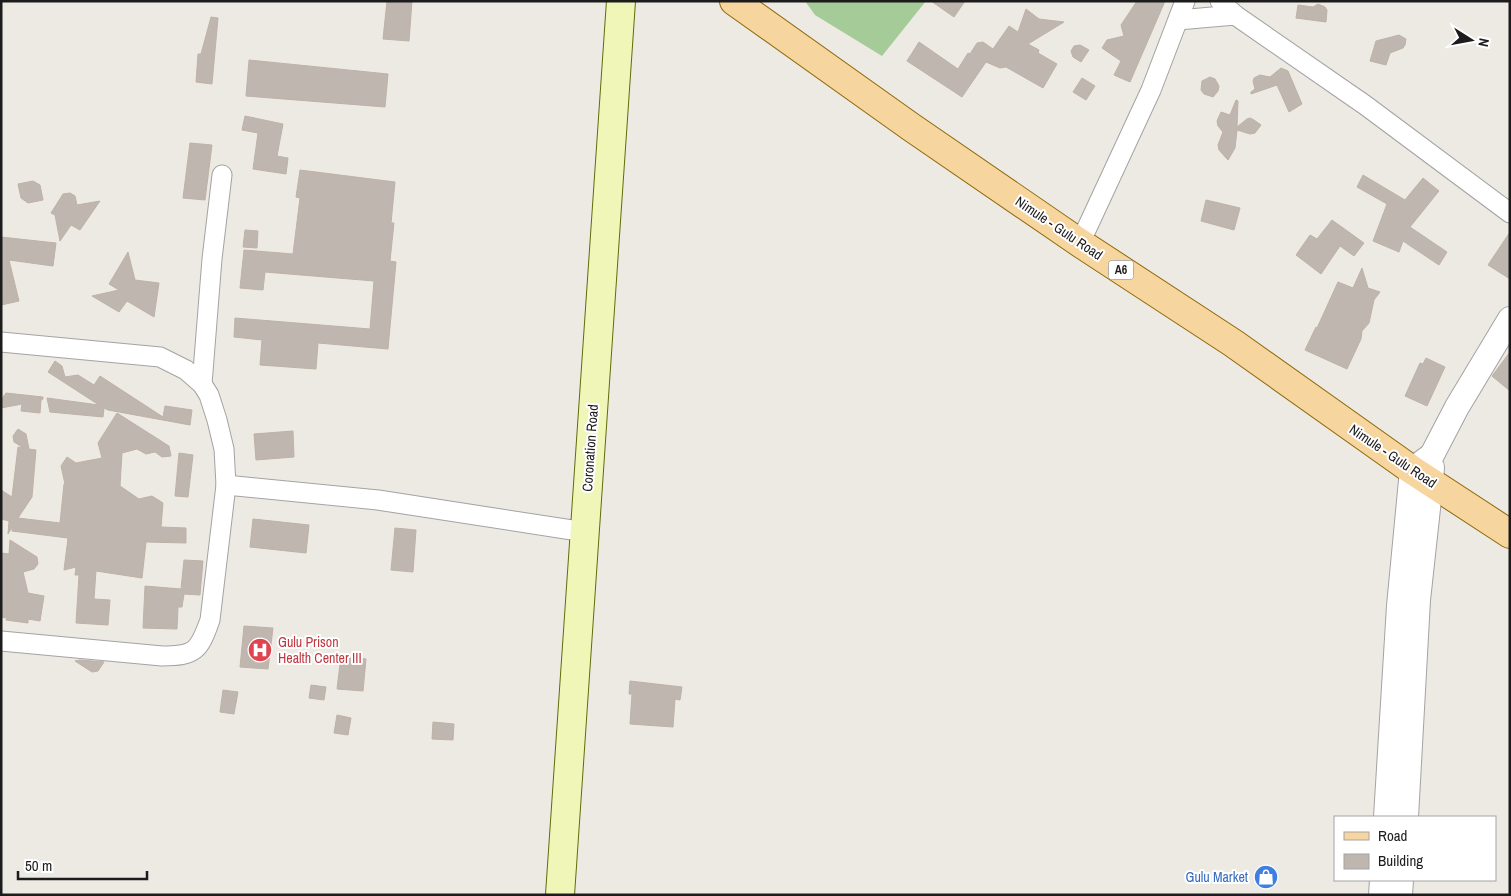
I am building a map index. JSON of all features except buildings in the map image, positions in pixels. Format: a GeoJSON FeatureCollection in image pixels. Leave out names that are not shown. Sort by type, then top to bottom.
{"type":"FeatureCollection","features":[{"type":"Feature","properties":{"kind":"main road","name":"Coronation Road"},"geometry":{"type":"LineString","coordinates":[[560,895],[621,1]]}},
{"type":"Feature","properties":{"kind":"main road","name":"Nimule - Gulu Road"},"geometry":{"type":"LineString","coordinates":[[734,1],[911,127],[1080,243],[1425,469],[1510,534]]}},
{"type":"Feature","properties":{"kind":"street"},"geometry":{"type":"LineString","coordinates":[[1080,243],[1151,90],[1185,1]]}},
{"type":"Feature","properties":{"kind":"street"},"geometry":{"type":"LineString","coordinates":[[1220,1],[1234,15],[1365,105],[1510,213]]}},
{"type":"Feature","properties":{"kind":"street"},"geometry":{"type":"LineString","coordinates":[[1178,20],[1234,15]]}},
{"type":"Feature","properties":{"kind":"street"},"geometry":{"type":"LineString","coordinates":[[202,384],[211,267],[222,175]]}},
{"type":"Feature","properties":{"kind":"street"},"geometry":{"type":"LineString","coordinates":[[1386,816],[1399,606],[1425,469],[1456,406],[1510,319]]}},
{"type":"Feature","properties":{"kind":"street"},"geometry":{"type":"LineString","coordinates":[[1,342],[160,356],[186,370],[202,384],[210,395],[224,449],[226,485],[210,620],[205,635],[192,652],[182,656],[162,656],[1,641]]}},
{"type":"Feature","properties":{"kind":"street"},"geometry":{"type":"LineString","coordinates":[[1406,816],[1425,469]]}},
{"type":"Feature","properties":{"kind":"street"},"geometry":{"type":"LineString","coordinates":[[226,485],[378,500],[585,532]]}},
{"type":"Feature","properties":{"kind":"street"},"geometry":{"type":"LineString","coordinates":[[1381,895],[1382,881]]}},
{"type":"Feature","properties":{"kind":"street"},"geometry":{"type":"LineString","coordinates":[[1400,895],[1401,881]]}},
{"type":"Feature","properties":{"kind":"green space"},"geometry":{"type":"Polygon","coordinates":[[[805,1],[926,1],[882,56],[815,15],[805,1]]]}},
{"type":"Feature","properties":{"kind":"place","name":"Gulu Prison Health Center III"},"geometry":{"type":"Point","coordinates":[260,650]}},
{"type":"Feature","properties":{"kind":"place","name":"Gulu Market"},"geometry":{"type":"Point","coordinates":[1266,877]}}]}
